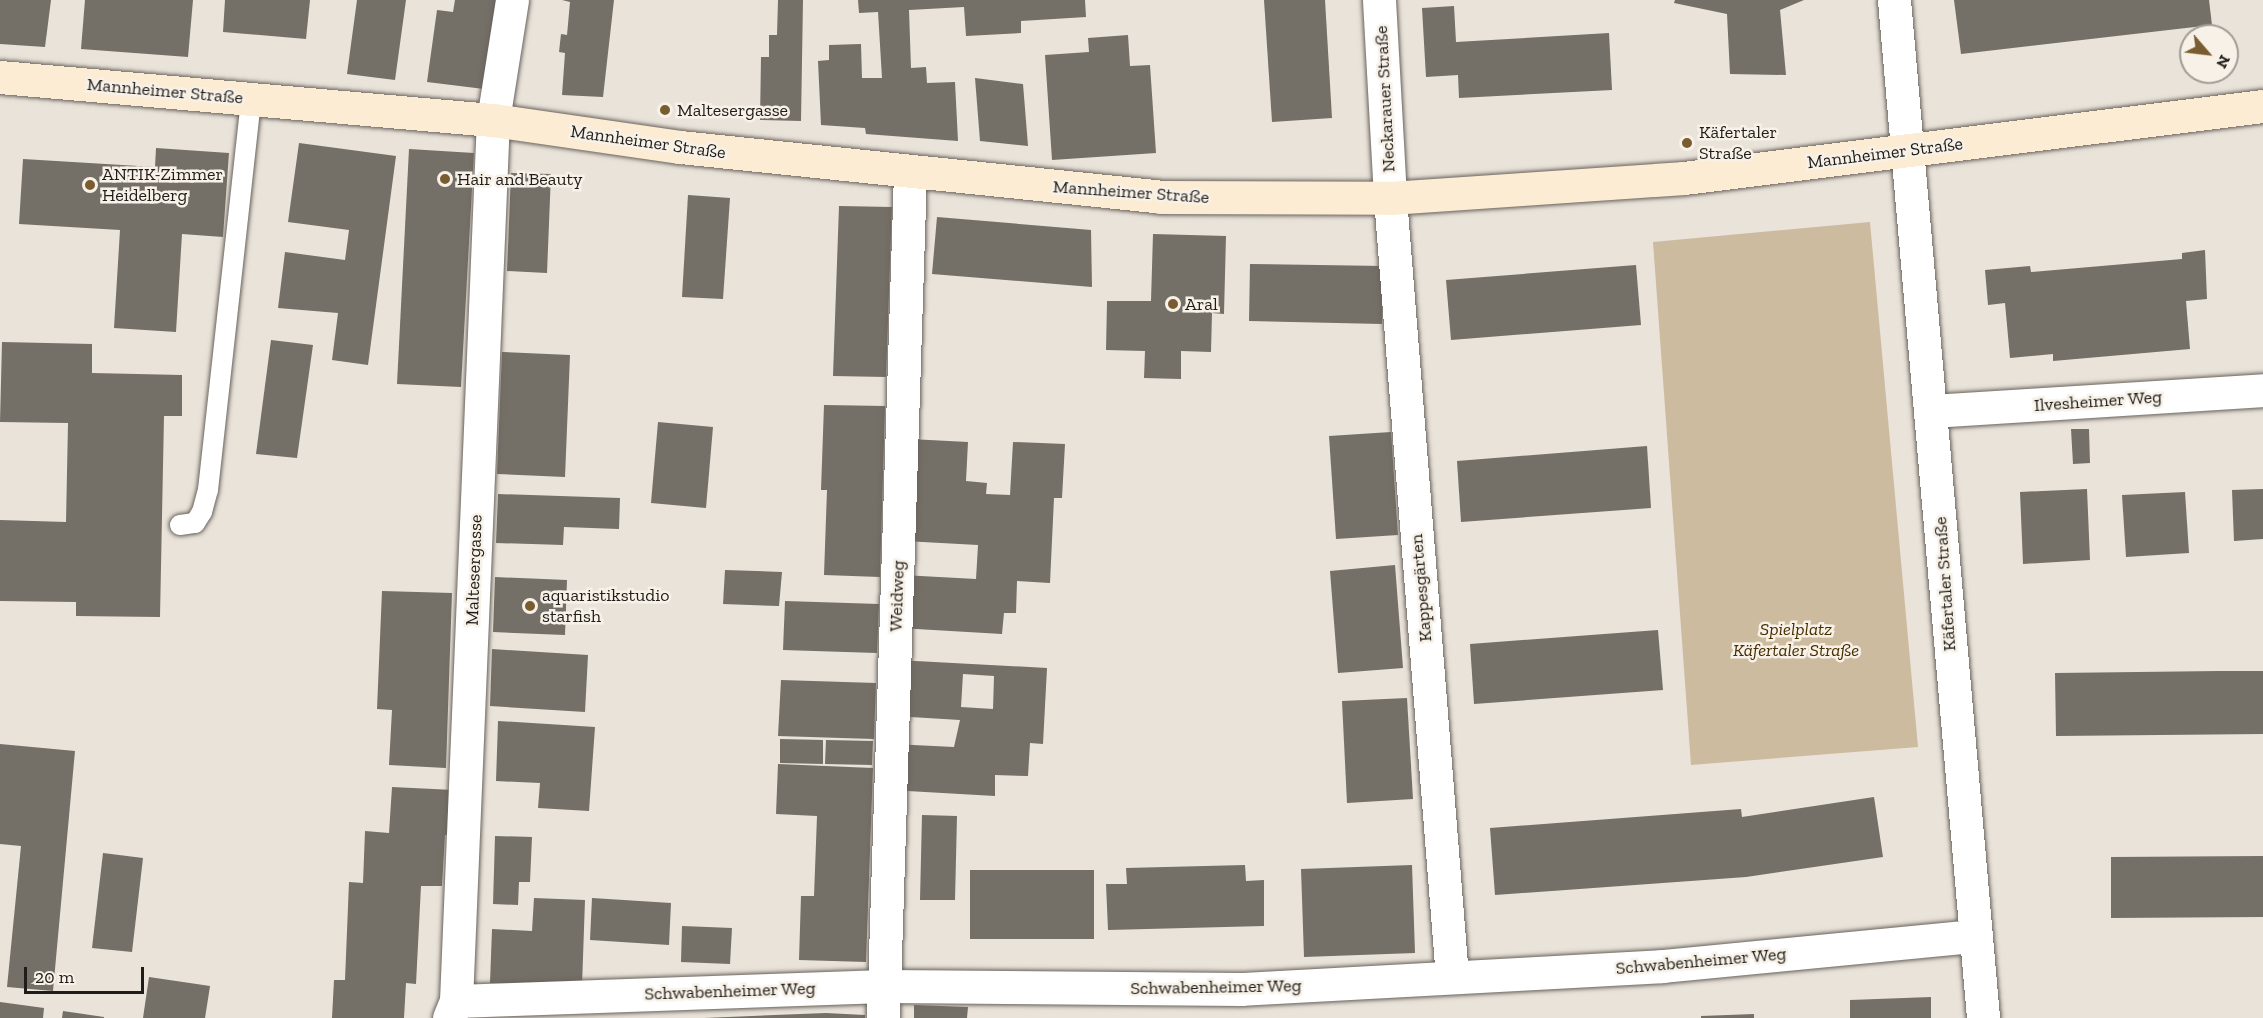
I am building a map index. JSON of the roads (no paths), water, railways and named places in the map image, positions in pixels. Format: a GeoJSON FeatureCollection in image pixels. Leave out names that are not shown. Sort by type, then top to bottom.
{"type":"FeatureCollection","features":[{"type":"Feature","properties":{"kind":"street","name":"Maltesergasse"},"geometry":{"type":"LineString","coordinates":[[452,1009],[493,120],[512,0]]}},
{"type":"Feature","properties":{"kind":"street","name":"Neckarauer Straße"},"geometry":{"type":"LineString","coordinates":[[1379,0],[1390,198]]}},
{"type":"Feature","properties":{"kind":"street","name":"Käfertaler Straße"},"geometry":{"type":"LineString","coordinates":[[1894,0],[1932,411],[1974,936],[1983,1018]]}},
{"type":"Feature","properties":{"kind":"street","name":"Mannheimer Straße"},"geometry":{"type":"LineString","coordinates":[[0,77],[493,120],[680,147],[910,173],[1161,197],[1390,198],[1684,178],[2263,106]]}},
{"type":"Feature","properties":{"kind":"street","name":"Weidweg"},"geometry":{"type":"LineString","coordinates":[[884,1018],[910,173]]}},
{"type":"Feature","properties":{"kind":"street","name":"Kappesgärten"},"geometry":{"type":"LineString","coordinates":[[1390,198],[1452,977]]}},
{"type":"Feature","properties":{"kind":"street","name":"Ilvesheimer Weg"},"geometry":{"type":"LineString","coordinates":[[1932,411],[2263,390]]}},
{"type":"Feature","properties":{"kind":"street","name":"Schwabenheimer Weg"},"geometry":{"type":"LineString","coordinates":[[452,1009],[884,986],[1241,1004],[1452,977],[1662,966],[1974,936]]}},
{"type":"Feature","properties":{"kind":"lane"},"geometry":{"type":"LineString","coordinates":[[180,525],[195,523],[202,512],[208,490],[251,99]]}},
{"type":"Feature","properties":{"kind":"place","name":"Maltesergasse"},"geometry":{"type":"Point","coordinates":[665,110]}},
{"type":"Feature","properties":{"kind":"place","name":"Käfertaler Straße"},"geometry":{"type":"Point","coordinates":[1687,143]}},
{"type":"Feature","properties":{"kind":"place","name":"Hair and Beauty"},"geometry":{"type":"Point","coordinates":[445,179]}},
{"type":"Feature","properties":{"kind":"place","name":"ANTIK-Zimmer Heidelberg"},"geometry":{"type":"Point","coordinates":[90,185]}},
{"type":"Feature","properties":{"kind":"place","name":"Aral"},"geometry":{"type":"Point","coordinates":[1173,304]}},
{"type":"Feature","properties":{"kind":"place","name":"aquaristikstudio starfish"},"geometry":{"type":"Point","coordinates":[530,606]}},
{"type":"Feature","properties":{"kind":"park label","name":"Spielplatz Käfertaler Straße"},"geometry":{"type":"Point","coordinates":[1796,640]}}]}
